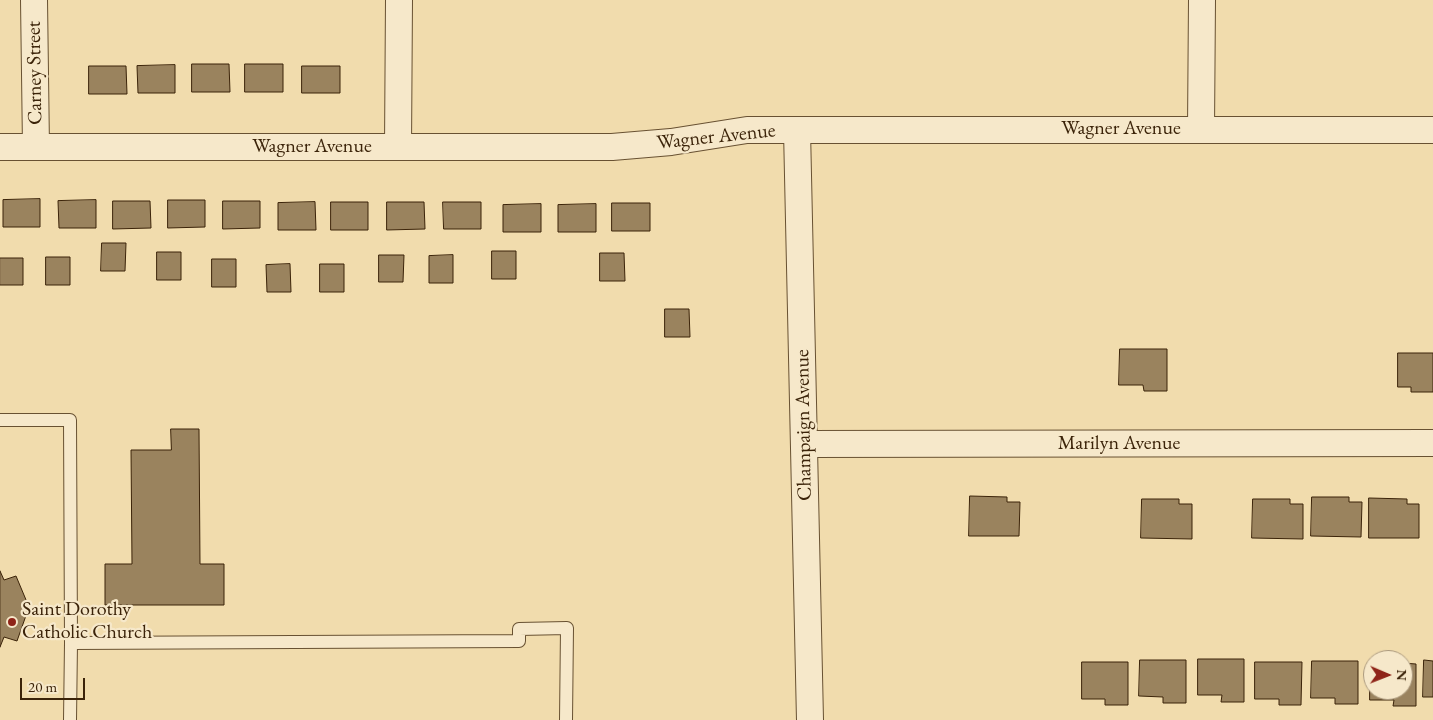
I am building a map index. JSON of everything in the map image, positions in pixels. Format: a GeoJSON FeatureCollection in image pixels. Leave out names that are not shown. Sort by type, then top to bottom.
{"type":"FeatureCollection","features":[{"type":"Feature","properties":{"kind":"street","name":"Carney Street"},"geometry":{"type":"LineString","coordinates":[[34,0],[36,147]]}},
{"type":"Feature","properties":{"kind":"street"},"geometry":{"type":"LineString","coordinates":[[398,0],[398,147]]}},
{"type":"Feature","properties":{"kind":"street"},"geometry":{"type":"LineString","coordinates":[[1201,129],[1202,0]]}},
{"type":"Feature","properties":{"kind":"street","name":"Wagner Avenue"},"geometry":{"type":"LineString","coordinates":[[0,147],[641,146],[748,130],[1433,130]]}},
{"type":"Feature","properties":{"kind":"street","name":"Champaign Avenue"},"geometry":{"type":"LineString","coordinates":[[797,130],[810,720]]}},
{"type":"Feature","properties":{"kind":"street","name":"Marilyn Avenue"},"geometry":{"type":"LineString","coordinates":[[805,444],[1433,443]]}},
{"type":"Feature","properties":{"kind":"lane"},"geometry":{"type":"LineString","coordinates":[[0,420],[70,420],[70,720]]}},
{"type":"Feature","properties":{"kind":"lane"},"geometry":{"type":"LineString","coordinates":[[71,643],[519,641],[519,629],[567,628],[566,720]]}},
{"type":"Feature","properties":{"kind":"building"},"geometry":{"type":"Polygon","coordinates":[[[192,64],[229,64],[230,92],[192,92],[192,64]]]}},
{"type":"Feature","properties":{"kind":"building"},"geometry":{"type":"Polygon","coordinates":[[[245,64],[283,64],[283,92],[245,92],[245,64]]]}},
{"type":"Feature","properties":{"kind":"building"},"geometry":{"type":"Polygon","coordinates":[[[175,65],[175,93],[138,93],[137,66],[175,65]]]}},
{"type":"Feature","properties":{"kind":"building"},"geometry":{"type":"Polygon","coordinates":[[[89,66],[126,66],[127,94],[89,94],[89,66]]]}},
{"type":"Feature","properties":{"kind":"building"},"geometry":{"type":"Polygon","coordinates":[[[302,66],[340,66],[340,93],[302,93],[302,66]]]}},
{"type":"Feature","properties":{"kind":"building"},"geometry":{"type":"Polygon","coordinates":[[[40,199],[40,227],[3,227],[3,200],[40,199]]]}},
{"type":"Feature","properties":{"kind":"building"},"geometry":{"type":"Polygon","coordinates":[[[96,200],[96,228],[59,228],[58,201],[96,200]]]}},
{"type":"Feature","properties":{"kind":"building"},"geometry":{"type":"Polygon","coordinates":[[[168,200],[205,200],[205,227],[168,228],[168,200]]]}},
{"type":"Feature","properties":{"kind":"building"},"geometry":{"type":"Polygon","coordinates":[[[113,201],[150,201],[151,228],[113,229],[113,201]]]}},
{"type":"Feature","properties":{"kind":"building"},"geometry":{"type":"Polygon","coordinates":[[[223,201],[260,201],[260,228],[223,229],[223,201]]]}},
{"type":"Feature","properties":{"kind":"building"},"geometry":{"type":"Polygon","coordinates":[[[315,202],[316,230],[278,230],[278,203],[315,202]]]}},
{"type":"Feature","properties":{"kind":"building"},"geometry":{"type":"Polygon","coordinates":[[[331,202],[368,202],[368,230],[331,230],[331,202]]]}},
{"type":"Feature","properties":{"kind":"building"},"geometry":{"type":"Polygon","coordinates":[[[387,202],[424,202],[425,229],[387,230],[387,202]]]}},
{"type":"Feature","properties":{"kind":"building"},"geometry":{"type":"Polygon","coordinates":[[[443,202],[481,202],[481,229],[444,229],[443,202]]]}},
{"type":"Feature","properties":{"kind":"building"},"geometry":{"type":"Polygon","coordinates":[[[612,203],[650,203],[650,231],[612,231],[612,203]]]}},
{"type":"Feature","properties":{"kind":"building"},"geometry":{"type":"Polygon","coordinates":[[[541,204],[541,232],[503,232],[503,205],[541,204]]]}},
{"type":"Feature","properties":{"kind":"building"},"geometry":{"type":"Polygon","coordinates":[[[596,204],[596,232],[558,232],[558,205],[596,204]]]}},
{"type":"Feature","properties":{"kind":"building"},"geometry":{"type":"Polygon","coordinates":[[[102,243],[126,243],[125,271],[101,271],[102,243]]]}},
{"type":"Feature","properties":{"kind":"building"},"geometry":{"type":"Polygon","coordinates":[[[492,251],[516,251],[516,279],[492,279],[492,251]]]}},
{"type":"Feature","properties":{"kind":"building"},"geometry":{"type":"Polygon","coordinates":[[[157,252],[181,252],[181,280],[157,280],[157,252]]]}},
{"type":"Feature","properties":{"kind":"building"},"geometry":{"type":"Polygon","coordinates":[[[600,253],[624,253],[625,281],[600,281],[600,253]]]}},
{"type":"Feature","properties":{"kind":"building"},"geometry":{"type":"Polygon","coordinates":[[[379,255],[404,255],[403,282],[379,282],[379,255]]]}},
{"type":"Feature","properties":{"kind":"building"},"geometry":{"type":"Polygon","coordinates":[[[453,255],[453,283],[429,283],[429,256],[453,255]]]}},
{"type":"Feature","properties":{"kind":"building"},"geometry":{"type":"Polygon","coordinates":[[[46,257],[70,257],[70,285],[46,285],[46,257]]]}},
{"type":"Feature","properties":{"kind":"building"},"geometry":{"type":"Polygon","coordinates":[[[0,258],[23,258],[23,285],[0,285],[0,258]]]}},
{"type":"Feature","properties":{"kind":"building"},"geometry":{"type":"Polygon","coordinates":[[[212,259],[236,259],[236,287],[212,287],[212,259]]]}},
{"type":"Feature","properties":{"kind":"building"},"geometry":{"type":"Polygon","coordinates":[[[290,264],[291,292],[267,292],[266,265],[290,264]]]}},
{"type":"Feature","properties":{"kind":"building"},"geometry":{"type":"Polygon","coordinates":[[[320,264],[344,264],[344,292],[320,292],[320,264]]]}},
{"type":"Feature","properties":{"kind":"building"},"geometry":{"type":"Polygon","coordinates":[[[665,309],[689,309],[690,337],[665,337],[665,309]]]}},
{"type":"Feature","properties":{"kind":"building"},"geometry":{"type":"Polygon","coordinates":[[[1120,349],[1167,349],[1167,391],[1144,391],[1143,385],[1119,385],[1120,349]]]}},
{"type":"Feature","properties":{"kind":"building"},"geometry":{"type":"Polygon","coordinates":[[[1398,353],[1433,353],[1433,392],[1411,392],[1411,387],[1398,387],[1398,353]]]}},
{"type":"Feature","properties":{"kind":"building"},"geometry":{"type":"Polygon","coordinates":[[[171,429],[199,429],[200,564],[224,564],[224,605],[105,605],[105,564],[132,564],[131,450],[171,450],[171,429]]]}},
{"type":"Feature","properties":{"kind":"building"},"geometry":{"type":"Polygon","coordinates":[[[970,496],[1007,497],[1007,502],[1020,502],[1019,536],[969,536],[970,496]]]}},
{"type":"Feature","properties":{"kind":"building"},"geometry":{"type":"Polygon","coordinates":[[[1312,497],[1349,497],[1349,502],[1362,502],[1361,537],[1311,536],[1312,497]]]}},
{"type":"Feature","properties":{"kind":"building"},"geometry":{"type":"Polygon","coordinates":[[[1369,498],[1407,499],[1407,504],[1419,504],[1419,538],[1369,538],[1369,498]]]}},
{"type":"Feature","properties":{"kind":"building"},"geometry":{"type":"Polygon","coordinates":[[[1142,499],[1179,499],[1179,504],[1192,504],[1192,539],[1141,538],[1142,499]]]}},
{"type":"Feature","properties":{"kind":"building"},"geometry":{"type":"Polygon","coordinates":[[[1253,499],[1290,499],[1290,504],[1303,504],[1303,539],[1252,538],[1253,499]]]}},
{"type":"Feature","properties":{"kind":"building","name":"Saint Dorothy Catholic Church"},"geometry":{"type":"Polygon","coordinates":[[[0,571],[4,580],[16,576],[29,607],[17,641],[4,637],[0,647],[0,571]]]}},
{"type":"Feature","properties":{"kind":"building"},"geometry":{"type":"Polygon","coordinates":[[[1198,659],[1244,659],[1244,702],[1221,702],[1222,695],[1198,695],[1198,659]]]}},
{"type":"Feature","properties":{"kind":"building"},"geometry":{"type":"Polygon","coordinates":[[[1140,660],[1186,660],[1186,703],[1163,703],[1163,697],[1139,696],[1140,660]]]}},
{"type":"Feature","properties":{"kind":"building"},"geometry":{"type":"Polygon","coordinates":[[[1424,660],[1433,661],[1433,697],[1423,697],[1424,660]]]}},
{"type":"Feature","properties":{"kind":"building"},"geometry":{"type":"Polygon","coordinates":[[[1312,661],[1358,661],[1358,704],[1335,704],[1335,698],[1311,698],[1312,661]]]}},
{"type":"Feature","properties":{"kind":"building"},"geometry":{"type":"Polygon","coordinates":[[[1082,662],[1128,662],[1128,705],[1105,705],[1105,699],[1082,699],[1082,662]]]}},
{"type":"Feature","properties":{"kind":"building"},"geometry":{"type":"Polygon","coordinates":[[[1255,662],[1302,662],[1301,705],[1279,705],[1279,699],[1255,699],[1255,662]]]}},
{"type":"Feature","properties":{"kind":"building"},"geometry":{"type":"Polygon","coordinates":[[[1413,664],[1416,664],[1416,706],[1393,706],[1394,700],[1413,700],[1413,664]]]}},
{"type":"Feature","properties":{"kind":"place","name":"Saint Dorothy Catholic Church"},"geometry":{"type":"Point","coordinates":[12,622]}}]}
